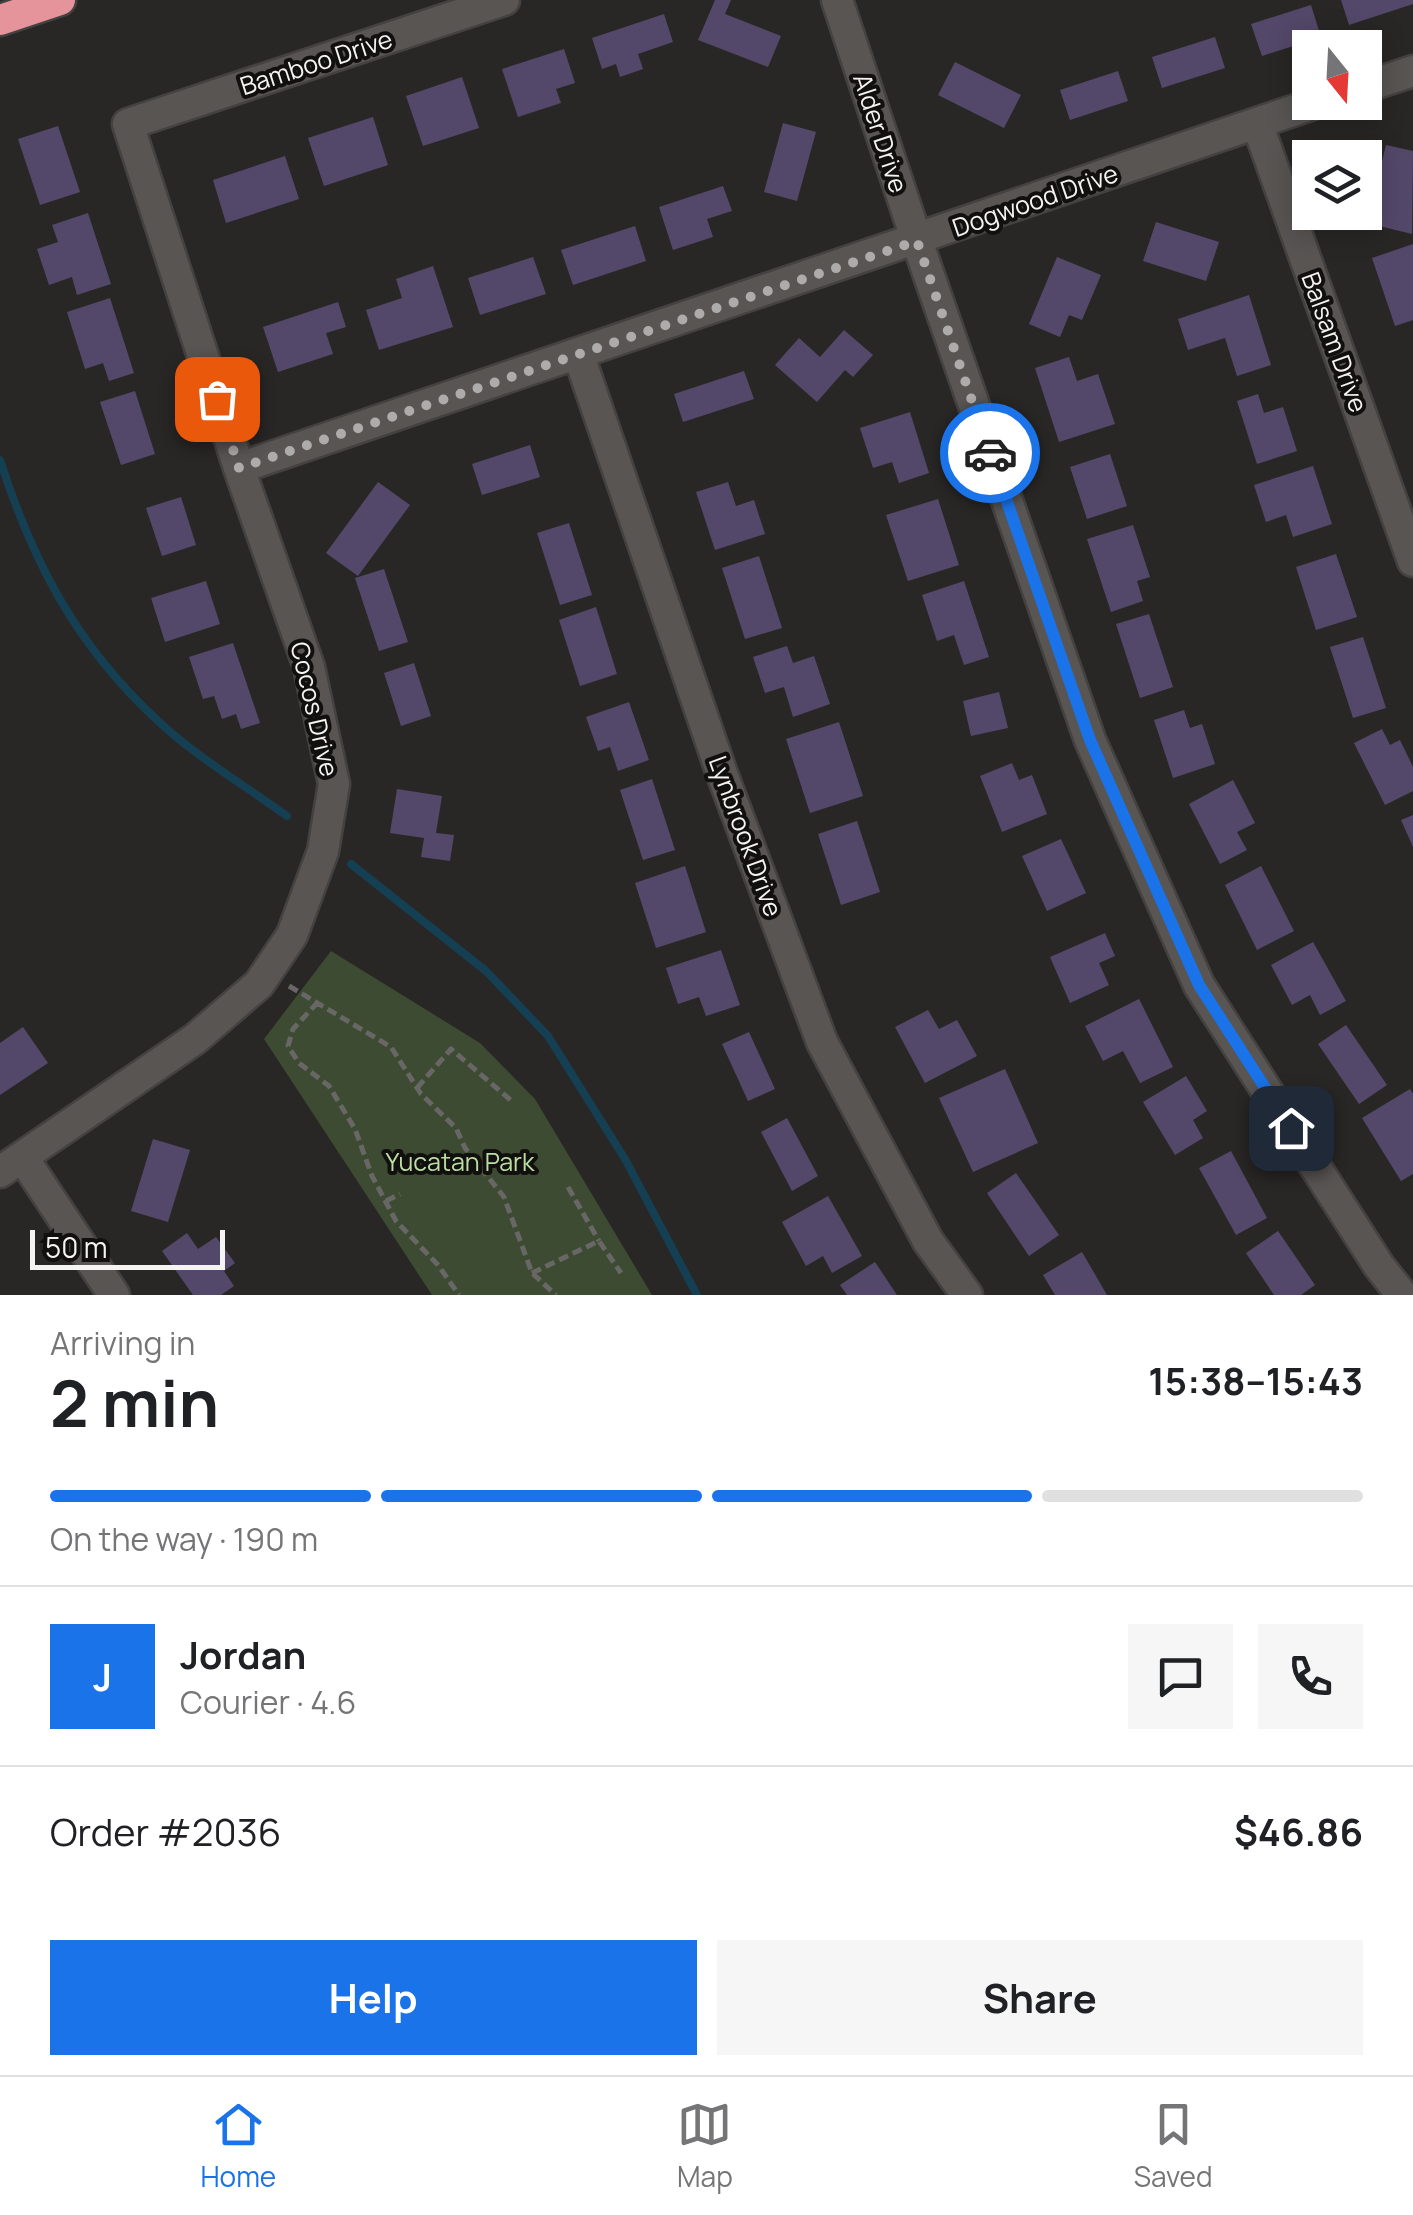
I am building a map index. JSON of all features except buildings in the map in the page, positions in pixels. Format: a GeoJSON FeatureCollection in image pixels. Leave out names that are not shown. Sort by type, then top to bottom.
{"type":"FeatureCollection","features":[{"type":"Feature","properties":{"kind":"highway"},"geometry":{"type":"LineString","coordinates":[[0,20],[60,0]]}},
{"type":"Feature","properties":{"kind":"street","name":"Bamboo Drive"},"geometry":{"type":"LineString","coordinates":[[128,124],[504,0]]}},
{"type":"Feature","properties":{"kind":"street","name":"Alder Drive"},"geometry":{"type":"LineString","coordinates":[[838,0],[1090,740],[1199,985],[1402,1295]]}},
{"type":"Feature","properties":{"kind":"street"},"geometry":{"type":"LineString","coordinates":[[1382,81],[1413,71]]}},
{"type":"Feature","properties":{"kind":"street","name":"Dogwood Drive"},"geometry":{"type":"LineString","coordinates":[[239,468],[1292,111]]}},
{"type":"Feature","properties":{"kind":"street","name":"Balsam Drive"},"geometry":{"type":"LineString","coordinates":[[1257,123],[1413,562]]}},
{"type":"Feature","properties":{"kind":"street","name":"Cocos Drive"},"geometry":{"type":"LineString","coordinates":[[12,1165],[195,1039],[259,984],[292,934],[323,852],[334,784],[309,666],[239,468],[128,124]]}},
{"type":"Feature","properties":{"kind":"street","name":"Lynbrook Drive"},"geometry":{"type":"LineString","coordinates":[[578,354],[721,771],[822,1042],[928,1241],[967,1295]]}},
{"type":"Feature","properties":{"kind":"street"},"geometry":{"type":"LineString","coordinates":[[12,1165],[114,1295]]}},
{"type":"Feature","properties":{"kind":"path"},"geometry":{"type":"LineString","coordinates":[[287,977],[282,982],[390,1048],[416,1088],[456,1128],[466,1148],[504,1197],[532,1274],[556,1295]]}},
{"type":"Feature","properties":{"kind":"path"},"geometry":{"type":"LineString","coordinates":[[318,1002],[293,1029],[288,1046],[299,1063],[329,1086],[355,1129],[372,1176],[396,1220],[438,1265],[459,1295]]}},
{"type":"Feature","properties":{"kind":"path"},"geometry":{"type":"LineString","coordinates":[[416,1088],[451,1049],[514,1104]]}},
{"type":"Feature","properties":{"kind":"path"},"geometry":{"type":"LineString","coordinates":[[568,1187],[621,1273]]}},
{"type":"Feature","properties":{"kind":"path"},"geometry":{"type":"LineString","coordinates":[[386,1201],[400,1194]]}},
{"type":"Feature","properties":{"kind":"path"},"geometry":{"type":"LineString","coordinates":[[532,1274],[600,1241]]}},
{"type":"Feature","properties":{"kind":"green space","name":"Yucatan Park"},"geometry":{"type":"Polygon","coordinates":[[[331,951],[480,1043],[535,1099],[652,1295],[432,1295],[264,1039],[331,951]]]}},
{"type":"Feature","properties":{"kind":"waterway"},"geometry":{"type":"LineString","coordinates":[[0,460],[43,568],[103,663],[172,733],[287,816]]}},
{"type":"Feature","properties":{"kind":"waterway"},"geometry":{"type":"LineString","coordinates":[[351,864],[486,971],[548,1036],[625,1159],[697,1295]]}},
{"type":"Feature","properties":{"kind":"way so far"},"geometry":{"type":"LineString","coordinates":[[217,399],[239,468],[917,241],[990,453]]}},
{"type":"Feature","properties":{"kind":"route"},"geometry":{"type":"LineString","coordinates":[[990,453],[1090,740],[1199,985],[1291,1128]]}}]}
